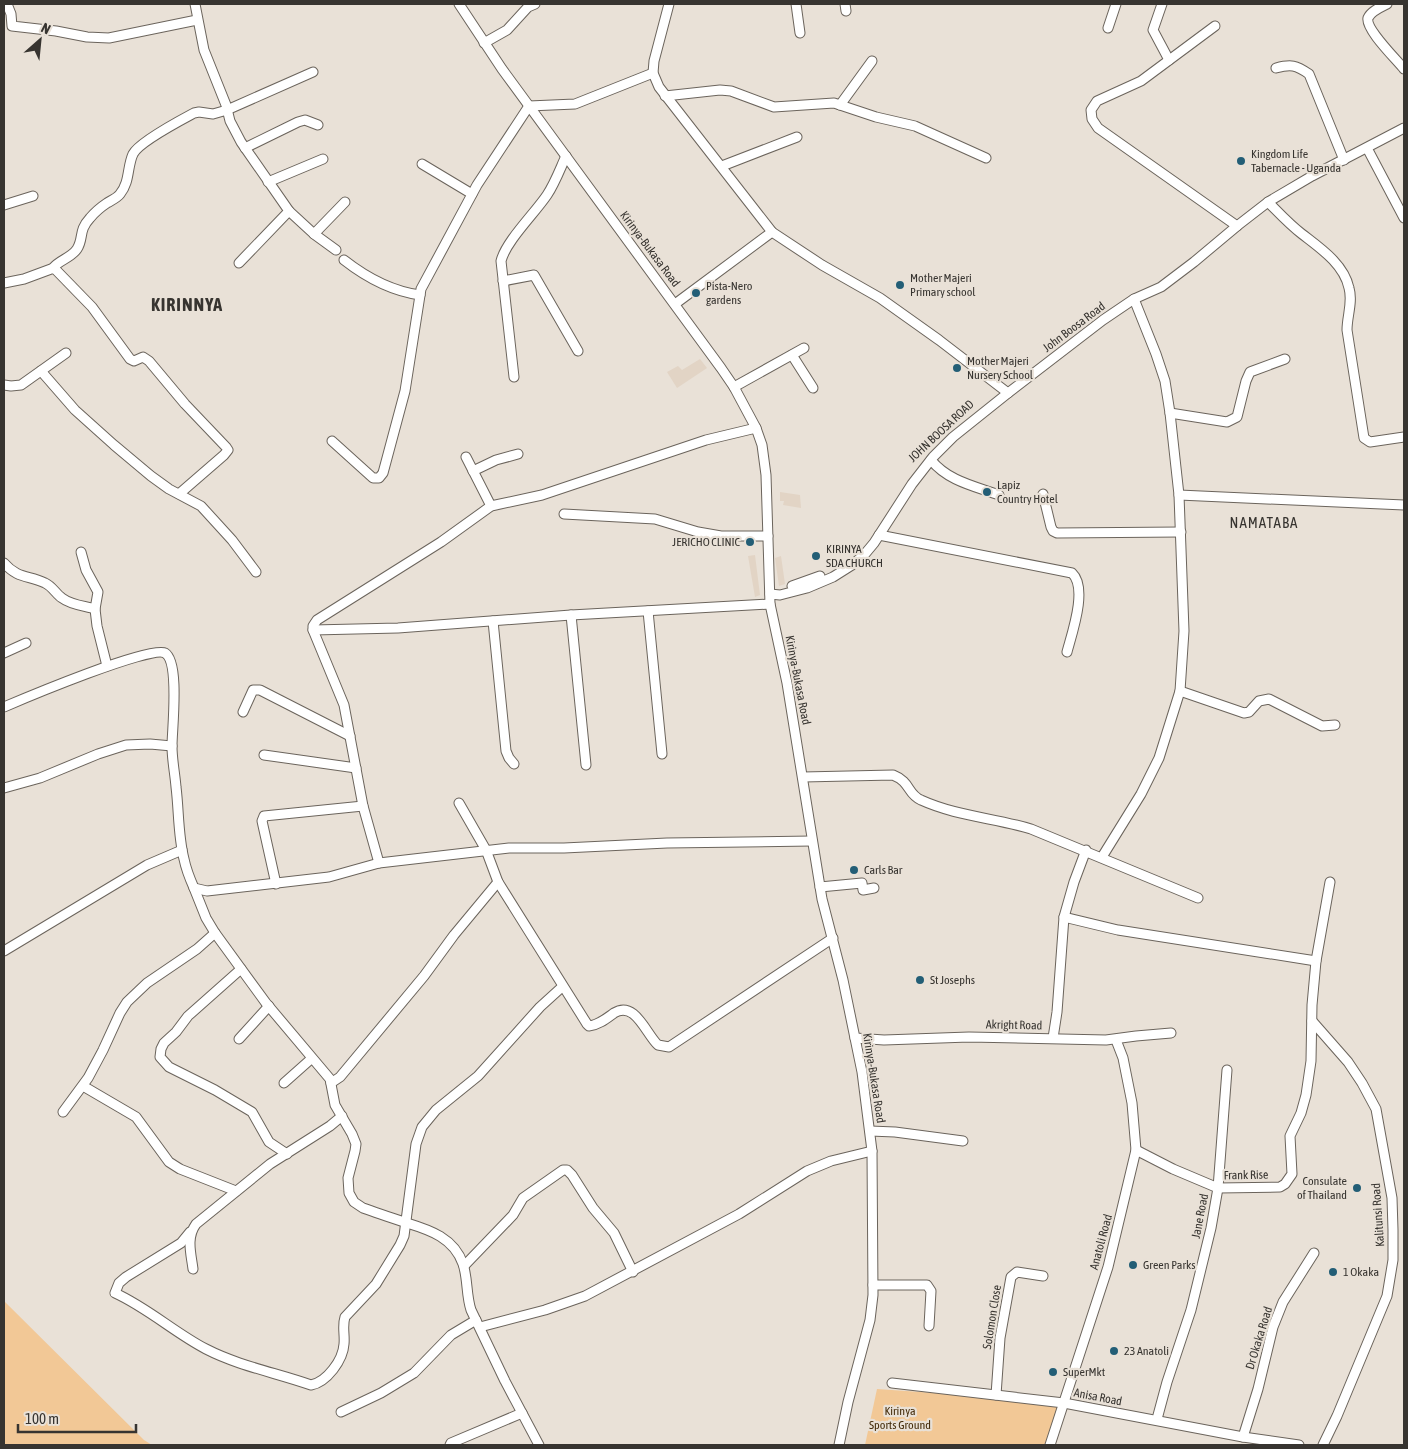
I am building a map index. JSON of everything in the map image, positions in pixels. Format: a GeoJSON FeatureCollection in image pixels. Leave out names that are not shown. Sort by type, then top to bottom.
{"type":"FeatureCollection","features":[{"type":"Feature","properties":{"kind":"street"},"geometry":{"type":"LineString","coordinates":[[8,4],[11,14],[8,28],[56,31],[87,37],[109,38],[197,20]]}},
{"type":"Feature","properties":{"kind":"street"},"geometry":{"type":"LineString","coordinates":[[195,4],[204,50],[230,121],[245,148],[289,211],[314,234],[336,250]]}},
{"type":"Feature","properties":{"kind":"street","name":"Kirinya-Bukasa Road"},"geometry":{"type":"LineString","coordinates":[[459,4],[529,106],[734,387],[755,424],[762,445],[765,462],[770,598],[787,683],[820,887],[843,980],[862,1072],[872,1151],[874,1285],[870,1320],[848,1402],[839,1445]]}},
{"type":"Feature","properties":{"kind":"street"},"geometry":{"type":"LineString","coordinates":[[484,43],[507,30],[528,7],[535,4]]}},
{"type":"Feature","properties":{"kind":"street"},"geometry":{"type":"LineString","coordinates":[[669,4],[654,61],[653,73],[665,96],[722,166],[772,232],[822,265],[880,298],[1008,393]]}},
{"type":"Feature","properties":{"kind":"street"},"geometry":{"type":"LineString","coordinates":[[796,4],[800,33]]}},
{"type":"Feature","properties":{"kind":"street"},"geometry":{"type":"LineString","coordinates":[[1108,28],[1116,4]]}},
{"type":"Feature","properties":{"kind":"street"},"geometry":{"type":"LineString","coordinates":[[1162,4],[1153,30],[1169,60]]}},
{"type":"Feature","properties":{"kind":"street"},"geometry":{"type":"LineString","coordinates":[[1387,4],[1370,8],[1368,23],[1370,28],[1404,69]]}},
{"type":"Feature","properties":{"kind":"street"},"geometry":{"type":"LineString","coordinates":[[1214,26],[1141,81],[1097,101],[1091,110],[1092,119],[1098,128],[1237,226]]}},
{"type":"Feature","properties":{"kind":"street"},"geometry":{"type":"LineString","coordinates":[[840,105],[872,61]]}},
{"type":"Feature","properties":{"kind":"street"},"geometry":{"type":"LineString","coordinates":[[1276,68],[1288,65],[1300,68],[1310,74],[1344,160]]}},
{"type":"Feature","properties":{"kind":"street"},"geometry":{"type":"LineString","coordinates":[[4,284],[53,268],[67,259],[78,248],[82,228],[89,218],[98,209],[120,194],[126,183],[135,152],[160,132],[194,113],[213,114],[227,110],[313,72]]}},
{"type":"Feature","properties":{"kind":"street"},"geometry":{"type":"LineString","coordinates":[[332,441],[373,478],[379,478],[383,473],[405,391],[420,295],[424,282],[472,194],[529,106],[575,104],[653,73]]}},
{"type":"Feature","properties":{"kind":"street"},"geometry":{"type":"LineString","coordinates":[[665,96],[720,90],[732,91],[774,107],[826,103],[840,105],[876,117],[916,126],[986,158]]}},
{"type":"Feature","properties":{"kind":"street"},"geometry":{"type":"LineString","coordinates":[[245,148],[298,122],[305,120],[318,125]]}},
{"type":"Feature","properties":{"kind":"street","name":"John Boosa Road"},"geometry":{"type":"LineString","coordinates":[[770,598],[807,588],[852,565],[864,555],[931,460],[953,437],[1103,320],[1134,299],[1161,287],[1268,202],[1404,128]]}},
{"type":"Feature","properties":{"kind":"street"},"geometry":{"type":"LineString","coordinates":[[722,166],[797,137]]}},
{"type":"Feature","properties":{"kind":"street"},"geometry":{"type":"LineString","coordinates":[[1367,148],[1404,218]]}},
{"type":"Feature","properties":{"kind":"street"},"geometry":{"type":"LineString","coordinates":[[514,377],[501,261],[504,254],[548,194],[566,156]]}},
{"type":"Feature","properties":{"kind":"street"},"geometry":{"type":"LineString","coordinates":[[268,182],[323,159]]}},
{"type":"Feature","properties":{"kind":"street"},"geometry":{"type":"LineString","coordinates":[[422,164],[472,194]]}},
{"type":"Feature","properties":{"kind":"street"},"geometry":{"type":"LineString","coordinates":[[4,205],[33,196]]}},
{"type":"Feature","properties":{"kind":"street"},"geometry":{"type":"LineString","coordinates":[[314,234],[345,202]]}},
{"type":"Feature","properties":{"kind":"street"},"geometry":{"type":"LineString","coordinates":[[1268,202],[1301,234],[1326,252],[1344,276],[1349,287],[1351,299],[1346,330],[1364,438],[1370,442],[1404,437]]}},
{"type":"Feature","properties":{"kind":"street"},"geometry":{"type":"LineString","coordinates":[[239,263],[289,211]]}},
{"type":"Feature","properties":{"kind":"street"},"geometry":{"type":"LineString","coordinates":[[675,304],[772,232]]}},
{"type":"Feature","properties":{"kind":"street"},"geometry":{"type":"LineString","coordinates":[[344,260],[372,280],[405,293],[420,295]]}},
{"type":"Feature","properties":{"kind":"street"},"geometry":{"type":"LineString","coordinates":[[53,268],[92,307],[130,359],[134,361],[143,357],[149,360],[228,450],[179,494]]}},
{"type":"Feature","properties":{"kind":"street"},"geometry":{"type":"LineString","coordinates":[[503,281],[534,275],[578,351]]}},
{"type":"Feature","properties":{"kind":"street"},"geometry":{"type":"LineString","coordinates":[[1102,857],[1141,794],[1159,758],[1180,691],[1184,631],[1179,495],[1170,413],[1165,381],[1134,299]]}},
{"type":"Feature","properties":{"kind":"street"},"geometry":{"type":"LineString","coordinates":[[734,387],[804,348]]}},
{"type":"Feature","properties":{"kind":"street"},"geometry":{"type":"LineString","coordinates":[[4,385],[17,386],[66,353]]}},
{"type":"Feature","properties":{"kind":"street"},"geometry":{"type":"LineString","coordinates":[[792,355],[813,388]]}},
{"type":"Feature","properties":{"kind":"street"},"geometry":{"type":"LineString","coordinates":[[1170,413],[1227,422],[1237,417],[1250,372],[1285,359]]}},
{"type":"Feature","properties":{"kind":"street","name":"JOHN BOOSA ROAD"},"geometry":{"type":"LineString","coordinates":[[770,598],[790,587],[846,565],[860,553],[874,537],[919,465],[967,422],[1045,360]]}},
{"type":"Feature","properties":{"kind":"street"},"geometry":{"type":"LineString","coordinates":[[41,371],[75,410],[114,445],[151,476],[201,506],[232,540],[256,572]]}},
{"type":"Feature","properties":{"kind":"street"},"geometry":{"type":"LineString","coordinates":[[379,864],[363,806],[344,705],[313,630],[317,620],[433,547],[494,503],[542,495],[755,424]]}},
{"type":"Feature","properties":{"kind":"street"},"geometry":{"type":"LineString","coordinates":[[473,471],[496,460],[518,454]]}},
{"type":"Feature","properties":{"kind":"street"},"geometry":{"type":"LineString","coordinates":[[466,457],[494,503]]}},
{"type":"Feature","properties":{"kind":"street"},"geometry":{"type":"LineString","coordinates":[[931,460],[937,468],[950,477],[999,495]]}},
{"type":"Feature","properties":{"kind":"street"},"geometry":{"type":"LineString","coordinates":[[1043,494],[1051,527],[1057,533],[1181,532]]}},
{"type":"Feature","properties":{"kind":"street"},"geometry":{"type":"LineString","coordinates":[[1179,495],[1404,505]]}},
{"type":"Feature","properties":{"kind":"street"},"geometry":{"type":"LineString","coordinates":[[564,514],[655,519],[711,535],[768,536]]}},
{"type":"Feature","properties":{"kind":"street"},"geometry":{"type":"LineString","coordinates":[[879,535],[1072,573],[1077,579],[1079,589],[1077,610],[1067,652]]}},
{"type":"Feature","properties":{"kind":"street"},"geometry":{"type":"LineString","coordinates":[[81,552],[86,570],[98,592],[95,609],[97,626],[107,666]]}},
{"type":"Feature","properties":{"kind":"street"},"geometry":{"type":"LineString","coordinates":[[4,563],[21,577],[44,582],[68,602],[95,609]]}},
{"type":"Feature","properties":{"kind":"street"},"geometry":{"type":"LineString","coordinates":[[313,630],[398,628],[648,611],[770,598]]}},
{"type":"Feature","properties":{"kind":"street"},"geometry":{"type":"LineString","coordinates":[[466,618],[770,598]]}},
{"type":"Feature","properties":{"kind":"street"},"geometry":{"type":"LineString","coordinates":[[648,611],[662,754]]}},
{"type":"Feature","properties":{"kind":"street"},"geometry":{"type":"LineString","coordinates":[[571,615],[586,766]]}},
{"type":"Feature","properties":{"kind":"street"},"geometry":{"type":"LineString","coordinates":[[493,621],[506,751],[508,758],[514,764]]}},
{"type":"Feature","properties":{"kind":"street"},"geometry":{"type":"LineString","coordinates":[[4,653],[26,643]]}},
{"type":"Feature","properties":{"kind":"street"},"geometry":{"type":"LineString","coordinates":[[4,707],[107,666],[160,652],[165,653],[170,658],[175,697],[172,746],[182,850],[186,869],[206,918],[268,1006],[328,1077],[335,1105],[356,1144],[348,1178],[349,1192],[354,1202],[362,1208],[433,1231],[444,1239],[460,1256],[464,1266],[468,1300],[478,1324],[539,1445]]}},
{"type":"Feature","properties":{"kind":"street"},"geometry":{"type":"LineString","coordinates":[[243,712],[254,690],[260,690],[350,736]]}},
{"type":"Feature","properties":{"kind":"street"},"geometry":{"type":"LineString","coordinates":[[1180,691],[1244,713],[1249,712],[1259,701],[1270,699],[1322,726],[1335,725]]}},
{"type":"Feature","properties":{"kind":"street"},"geometry":{"type":"LineString","coordinates":[[4,788],[40,778],[98,754],[126,746],[150,744],[172,746]]}},
{"type":"Feature","properties":{"kind":"street"},"geometry":{"type":"LineString","coordinates":[[264,755],[356,768]]}},
{"type":"Feature","properties":{"kind":"street"},"geometry":{"type":"LineString","coordinates":[[803,777],[893,775],[903,778],[919,799],[936,806],[1031,829],[1086,850],[1198,898]]}},
{"type":"Feature","properties":{"kind":"street"},"geometry":{"type":"LineString","coordinates":[[459,803],[486,850],[498,882],[562,987],[587,1024],[594,1025],[618,1010],[625,1010],[635,1015],[658,1045],[669,1047],[833,938]]}},
{"type":"Feature","properties":{"kind":"street"},"geometry":{"type":"LineString","coordinates":[[276,884],[262,821],[264,816],[363,806]]}},
{"type":"Feature","properties":{"kind":"street"},"geometry":{"type":"LineString","coordinates":[[194,888],[207,891],[276,884],[329,876],[379,864],[486,850],[667,843],[812,841]]}},
{"type":"Feature","properties":{"kind":"street"},"geometry":{"type":"LineString","coordinates":[[4,952],[133,873],[156,860],[182,850]]}},
{"type":"Feature","properties":{"kind":"street"},"geometry":{"type":"LineString","coordinates":[[1053,1038],[1057,1012],[1064,918],[1074,882],[1086,850]]}},
{"type":"Feature","properties":{"kind":"street"},"geometry":{"type":"LineString","coordinates":[[331,1083],[340,1077],[424,976],[454,935],[498,882]]}},
{"type":"Feature","properties":{"kind":"street"},"geometry":{"type":"LineString","coordinates":[[1312,1022],[1316,961],[1330,882]]}},
{"type":"Feature","properties":{"kind":"street"},"geometry":{"type":"LineString","coordinates":[[820,887],[862,883],[863,890],[874,888]]}},
{"type":"Feature","properties":{"kind":"street"},"geometry":{"type":"LineString","coordinates":[[1064,918],[1118,930],[1316,961]]}},
{"type":"Feature","properties":{"kind":"street"},"geometry":{"type":"LineString","coordinates":[[63,1112],[83,1086],[104,1050],[120,1013],[127,1002],[147,983],[197,949],[215,933]]}},
{"type":"Feature","properties":{"kind":"street"},"geometry":{"type":"LineString","coordinates":[[242,969],[188,1016],[176,1032],[164,1043],[160,1057],[169,1067],[216,1090],[252,1112],[269,1142],[287,1154]]}},
{"type":"Feature","properties":{"kind":"street"},"geometry":{"type":"LineString","coordinates":[[342,1116],[330,1126],[270,1164],[203,1217],[180,1243],[126,1277],[119,1283],[115,1293],[130,1300],[207,1349],[246,1365],[311,1385],[319,1384],[328,1376],[342,1354],[344,1345],[343,1322],[345,1317],[380,1278],[404,1236],[416,1144],[426,1122],[436,1110],[478,1076],[540,1007],[562,987]]}},
{"type":"Feature","properties":{"kind":"street"},"geometry":{"type":"LineString","coordinates":[[239,1039],[268,1006]]}},
{"type":"Feature","properties":{"kind":"street","name":"Frank Rise"},"geometry":{"type":"LineString","coordinates":[[1136,1150],[1218,1188],[1280,1187],[1289,1180],[1292,1174],[1290,1136],[1301,1112],[1306,1095],[1311,1061],[1312,1022]]}},
{"type":"Feature","properties":{"kind":"street","name":"Kalitunsi Road"},"geometry":{"type":"LineString","coordinates":[[1312,1022],[1348,1062],[1376,1109],[1392,1198],[1394,1230],[1394,1260],[1387,1296],[1323,1445]]}},
{"type":"Feature","properties":{"kind":"street","name":"Akright Road"},"geometry":{"type":"LineString","coordinates":[[855,1038],[904,1040],[969,1037],[1116,1040],[1172,1033]]}},
{"type":"Feature","properties":{"kind":"street","name":"Anatoli Road"},"geometry":{"type":"LineString","coordinates":[[1050,1445],[1108,1267],[1136,1150],[1132,1103],[1123,1058],[1116,1040]]}},
{"type":"Feature","properties":{"kind":"street"},"geometry":{"type":"LineString","coordinates":[[284,1083],[311,1058]]}},
{"type":"Feature","properties":{"kind":"street","name":"Jane Road"},"geometry":{"type":"LineString","coordinates":[[1156,1419],[1198,1286],[1218,1188],[1228,1070]]}},
{"type":"Feature","properties":{"kind":"street"},"geometry":{"type":"LineString","coordinates":[[83,1086],[136,1118],[169,1162],[180,1169],[236,1191]]}},
{"type":"Feature","properties":{"kind":"street"},"geometry":{"type":"LineString","coordinates":[[870,1131],[895,1132],[964,1141]]}},
{"type":"Feature","properties":{"kind":"street"},"geometry":{"type":"LineString","coordinates":[[341,1412],[382,1393],[414,1373],[451,1335],[478,1324],[545,1310],[585,1296],[739,1214],[807,1171],[831,1161],[872,1151]]}},
{"type":"Feature","properties":{"kind":"street"},"geometry":{"type":"LineString","coordinates":[[464,1266],[513,1215],[523,1198],[563,1170],[567,1170],[572,1174],[594,1208],[614,1233],[633,1272]]}},
{"type":"Feature","properties":{"kind":"street"},"geometry":{"type":"LineString","coordinates":[[190,1232],[190,1247],[194,1269]]}},
{"type":"Feature","properties":{"kind":"street","name":"Dr Okaka Road"},"geometry":{"type":"LineString","coordinates":[[1243,1437],[1273,1327],[1283,1302],[1314,1254]]}},
{"type":"Feature","properties":{"kind":"street","name":"Solomon Close"},"geometry":{"type":"LineString","coordinates":[[996,1395],[1000,1338],[1011,1277],[1017,1272],[1042,1276]]}},
{"type":"Feature","properties":{"kind":"street"},"geometry":{"type":"LineString","coordinates":[[874,1285],[926,1285],[931,1291],[928,1326]]}},
{"type":"Feature","properties":{"kind":"street","name":"Anisa Road"},"geometry":{"type":"LineString","coordinates":[[892,1383],[1064,1403],[1243,1437],[1299,1445]]}},
{"type":"Feature","properties":{"kind":"street"},"geometry":{"type":"LineString","coordinates":[[450,1445],[522,1413]]}},
{"type":"Feature","properties":{"kind":"shaded area"},"geometry":{"type":"Polygon","coordinates":[[[700,359],[707,368],[677,388],[667,372],[678,366],[682,370],[700,359]]]}},
{"type":"Feature","properties":{"kind":"shaded area"},"geometry":{"type":"Polygon","coordinates":[[[780,492],[800,495],[801,508],[783,505],[784,501],[780,501],[780,492]]]}},
{"type":"Feature","properties":{"kind":"shaded area"},"geometry":{"type":"Polygon","coordinates":[[[755,555],[760,595],[755,597],[748,556],[755,555]]]}},
{"type":"Feature","properties":{"kind":"shaded area"},"geometry":{"type":"Polygon","coordinates":[[[781,556],[785,584],[779,586],[775,558],[781,556]]]}},
{"type":"Feature","properties":{"kind":"green space"},"geometry":{"type":"Polygon","coordinates":[[[4,1301],[144,1440],[152,1445],[4,1445],[4,1301]]]}},
{"type":"Feature","properties":{"kind":"green space","name":"Kirinya Sports Ground"},"geometry":{"type":"Polygon","coordinates":[[[877,1389],[1063,1402],[1046,1445],[865,1445],[877,1389]]]}},
{"type":"Feature","properties":{"kind":"place","name":"Kingdom Life Tabernacle - Uganda"},"geometry":{"type":"Point","coordinates":[1241,161]}},
{"type":"Feature","properties":{"kind":"place","name":"Mother Majeri Primary school"},"geometry":{"type":"Point","coordinates":[900,285]}},
{"type":"Feature","properties":{"kind":"place","name":"Pista-Nero gardens"},"geometry":{"type":"Point","coordinates":[696,293]}},
{"type":"Feature","properties":{"kind":"place","name":"Mother Majeri Nursery School"},"geometry":{"type":"Point","coordinates":[957,368]}},
{"type":"Feature","properties":{"kind":"place","name":"Lapiz Country Hotel"},"geometry":{"type":"Point","coordinates":[987,492]}},
{"type":"Feature","properties":{"kind":"place","name":"JERICHO CLINIC"},"geometry":{"type":"Point","coordinates":[750,542]}},
{"type":"Feature","properties":{"kind":"place","name":"KIRINYA SDA CHURCH"},"geometry":{"type":"Point","coordinates":[816,556]}},
{"type":"Feature","properties":{"kind":"place","name":"Carls Bar"},"geometry":{"type":"Point","coordinates":[854,870]}},
{"type":"Feature","properties":{"kind":"place","name":"St Josephs"},"geometry":{"type":"Point","coordinates":[920,980]}},
{"type":"Feature","properties":{"kind":"place","name":"Consulate of Thailand"},"geometry":{"type":"Point","coordinates":[1357,1188]}},
{"type":"Feature","properties":{"kind":"place","name":"Green Parks"},"geometry":{"type":"Point","coordinates":[1133,1265]}},
{"type":"Feature","properties":{"kind":"place","name":"1 Okaka"},"geometry":{"type":"Point","coordinates":[1333,1272]}},
{"type":"Feature","properties":{"kind":"place","name":"23 Anatoli"},"geometry":{"type":"Point","coordinates":[1114,1351]}},
{"type":"Feature","properties":{"kind":"place","name":"SuperMkt"},"geometry":{"type":"Point","coordinates":[1053,1372]}},
{"type":"Feature","properties":{"kind":"district","name":"KIRINNYA"},"geometry":{"type":"Point","coordinates":[187,304]}},
{"type":"Feature","properties":{"kind":"district","name":"NAMATABA"},"geometry":{"type":"Point","coordinates":[1264,522]}}]}
